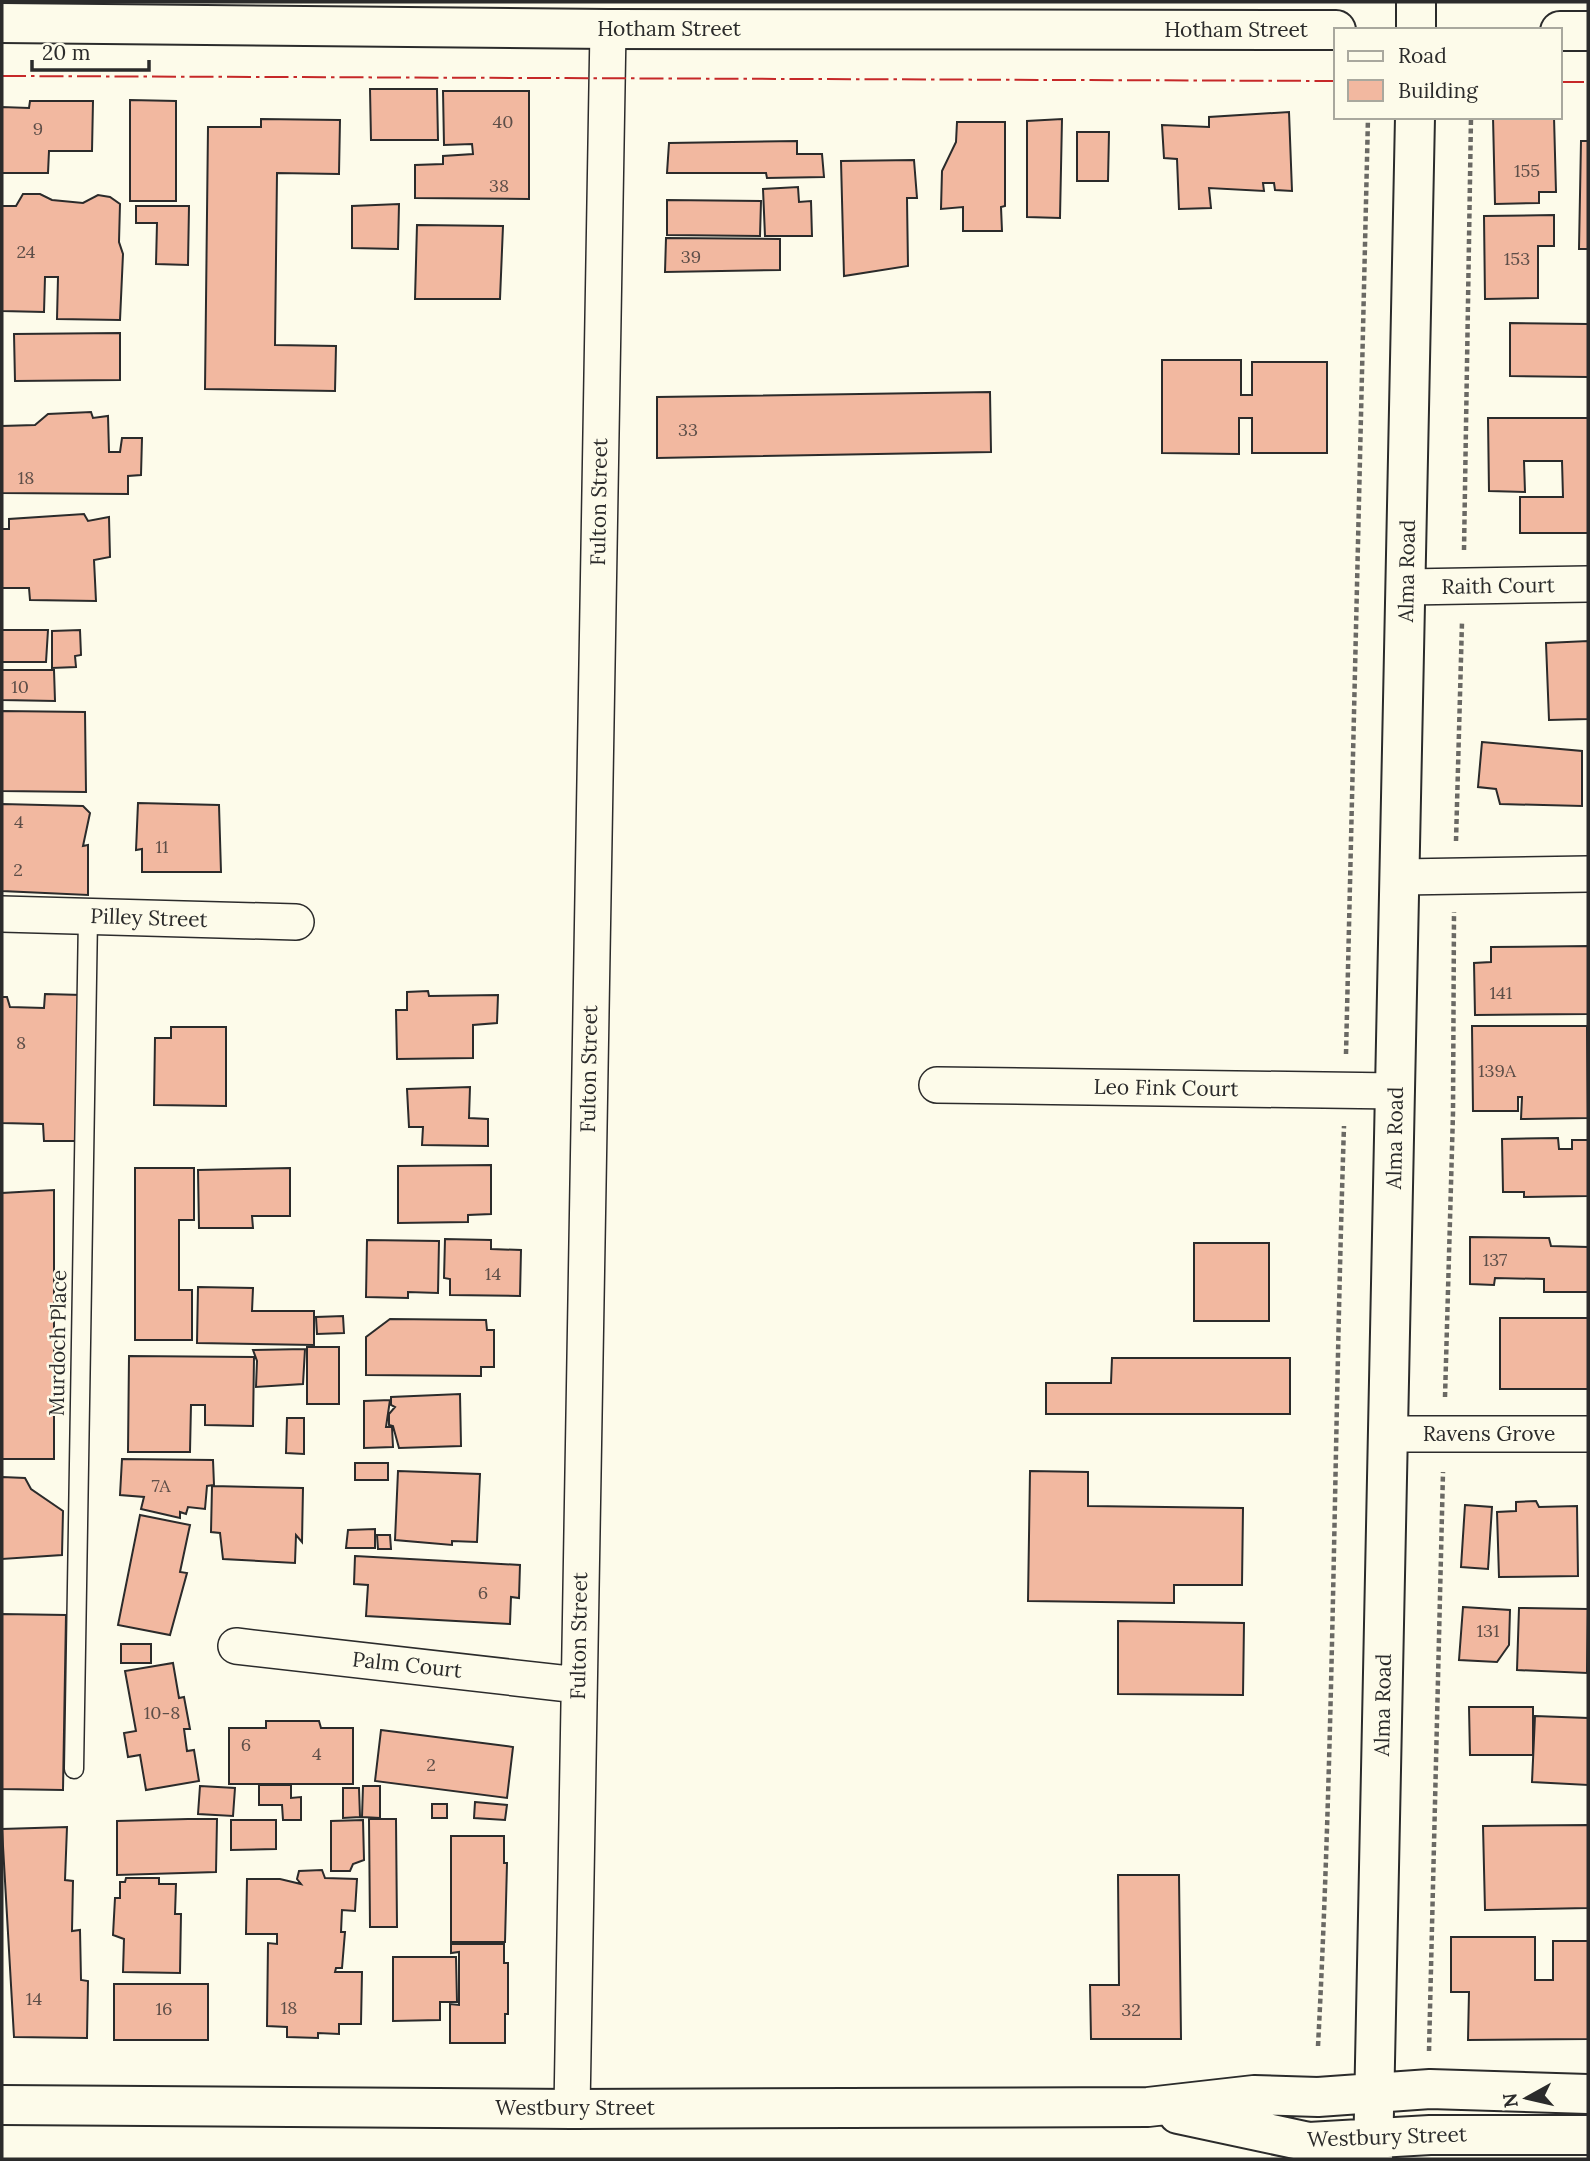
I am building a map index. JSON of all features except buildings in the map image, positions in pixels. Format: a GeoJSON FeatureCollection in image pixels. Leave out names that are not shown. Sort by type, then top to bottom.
{"type":"FeatureCollection","features":[{"type":"Feature","properties":{"kind":"street"},"geometry":{"type":"LineString","coordinates":[[1416,2],[1416,28]]}},
{"type":"Feature","properties":{"kind":"street","name":"Hotham Street"},"geometry":{"type":"LineString","coordinates":[[2,23],[608,29],[1334,30]]}},
{"type":"Feature","properties":{"kind":"street","name":"Fulton Street"},"geometry":{"type":"LineString","coordinates":[[572,2109],[608,29]]}},
{"type":"Feature","properties":{"kind":"street"},"geometry":{"type":"LineString","coordinates":[[1562,31],[1588,31]]}},
{"type":"Feature","properties":{"kind":"street","name":"Alma Road"},"geometry":{"type":"LineString","coordinates":[[1373,2150],[1415,119]]}},
{"type":"Feature","properties":{"kind":"street","name":"Raith Court"},"geometry":{"type":"LineString","coordinates":[[1407,587],[1588,584]]}},
{"type":"Feature","properties":{"kind":"street"},"geometry":{"type":"LineString","coordinates":[[1401,877],[1588,874]]}},
{"type":"Feature","properties":{"kind":"street","name":"Pilley Street"},"geometry":{"type":"LineString","coordinates":[[2,914],[296,922]]}},
{"type":"Feature","properties":{"kind":"street","name":"Leo Fink Court"},"geometry":{"type":"LineString","coordinates":[[937,1085],[1396,1091]]}},
{"type":"Feature","properties":{"kind":"street","name":"Ravens Grove"},"geometry":{"type":"LineString","coordinates":[[1389,1434],[1588,1434]]}},
{"type":"Feature","properties":{"kind":"street","name":"Palm Court"},"geometry":{"type":"LineString","coordinates":[[236,1646],[578,1685]]}},
{"type":"Feature","properties":{"kind":"street","name":"Westbury Street"},"geometry":{"type":"LineString","coordinates":[[2,2105],[572,2109],[1148,2108],[1254,2095],[1374,2094],[1430,2089],[1588,2094]]}},
{"type":"Feature","properties":{"kind":"street","name":"Westbury Street"},"geometry":{"type":"LineString","coordinates":[[1148,2108],[1309,2142],[1373,2150],[1430,2135],[1588,2135]]}},
{"type":"Feature","properties":{"kind":"lane","name":"Murdoch Place"},"geometry":{"type":"LineString","coordinates":[[74,1769],[88,917]]}},
{"type":"Feature","properties":{"kind":"path"},"geometry":{"type":"LineString","coordinates":[[1428,2062],[1453,1113],[1455,876],[1471,119]]}},
{"type":"Feature","properties":{"kind":"power"},"geometry":{"type":"LineString","coordinates":[[2,76],[1334,81]]}},
{"type":"Feature","properties":{"kind":"power"},"geometry":{"type":"LineString","coordinates":[[1562,82],[1588,82]]}}]}
